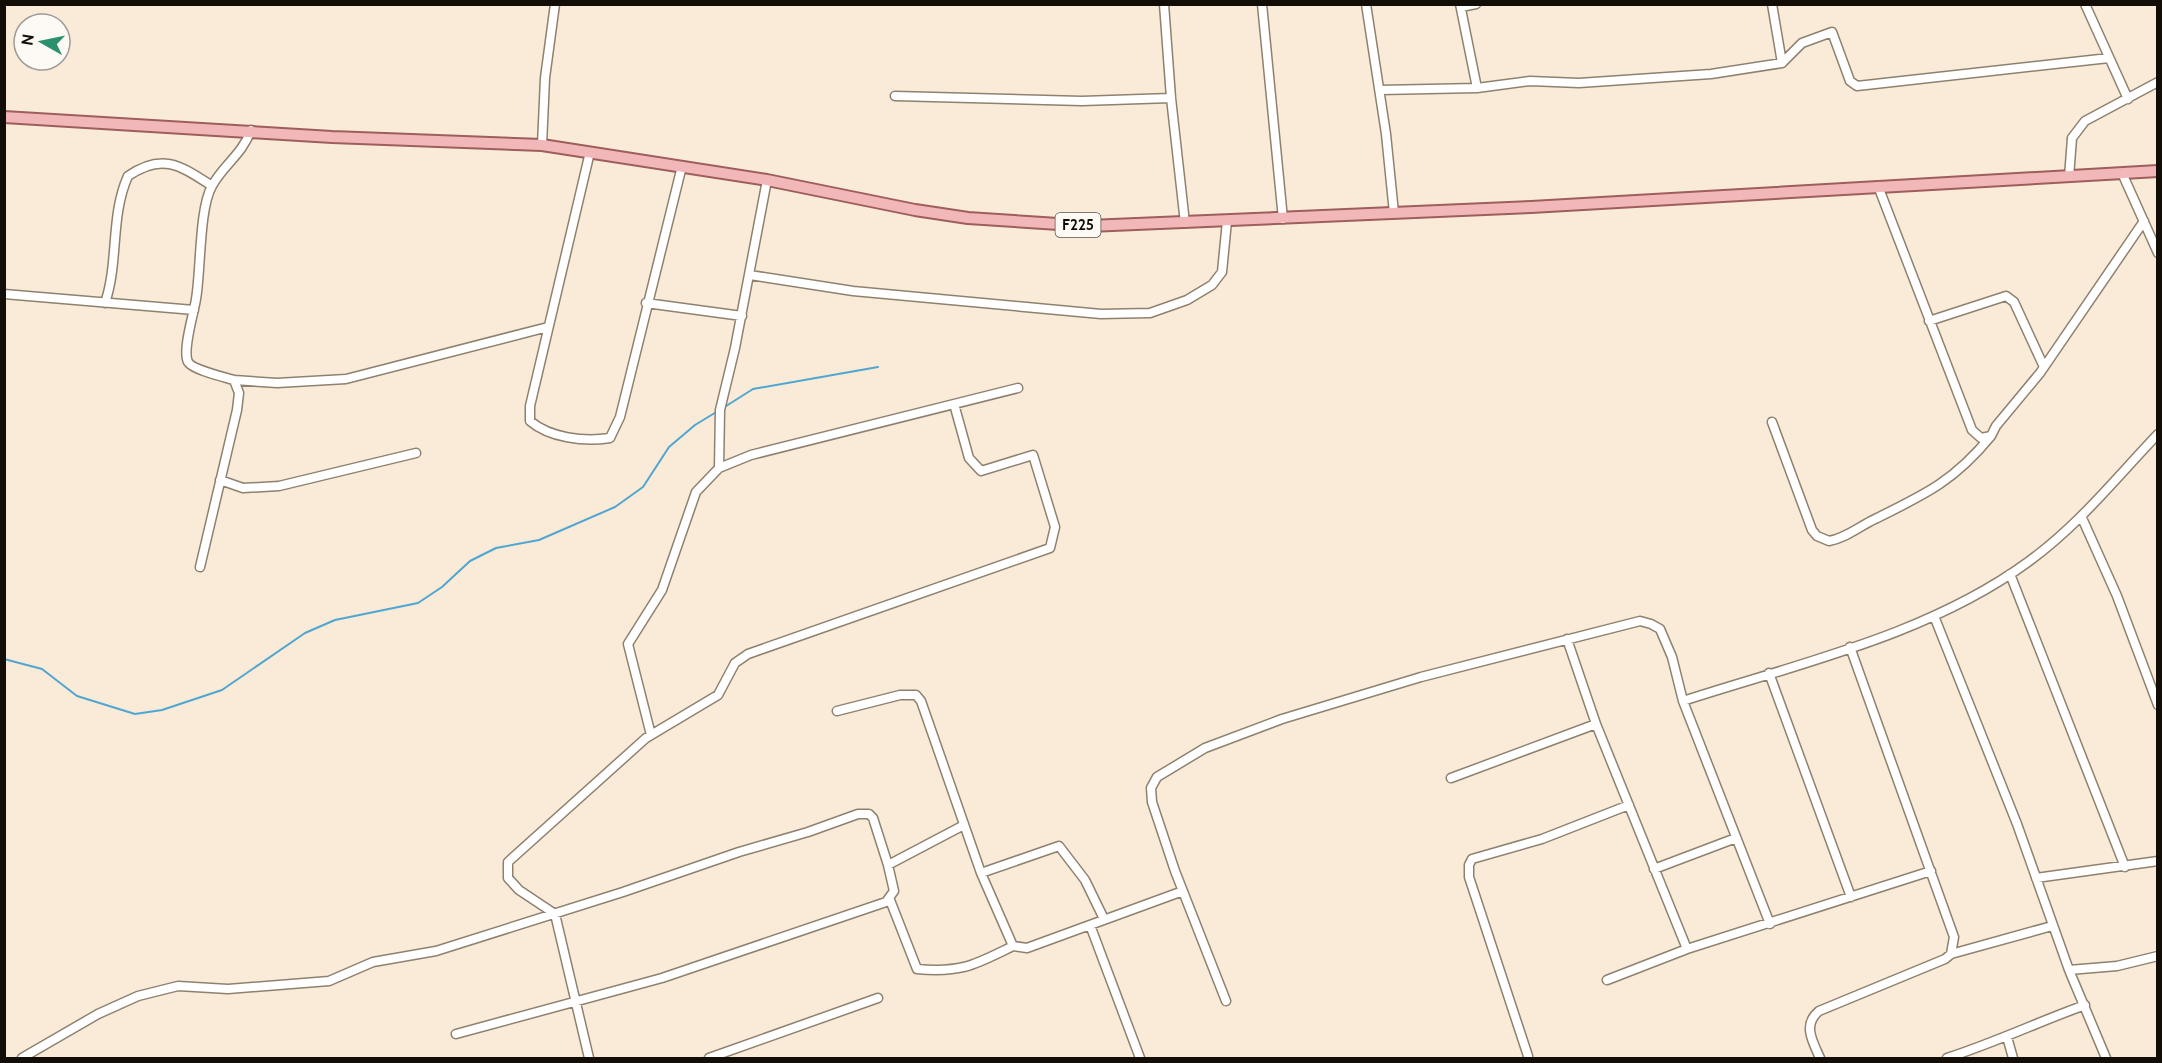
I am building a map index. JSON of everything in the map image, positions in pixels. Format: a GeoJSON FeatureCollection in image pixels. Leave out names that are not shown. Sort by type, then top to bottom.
{"type":"FeatureCollection","features":[{"type":"Feature","properties":{"kind":"main road","name":"F225"},"geometry":{"type":"LineString","coordinates":[[4,117],[251,130],[332,137],[542,145],[767,180],[915,210],[968,218],[1089,226],[1283,219],[2157,171]]}},
{"type":"Feature","properties":{"kind":"street"},"geometry":{"type":"LineString","coordinates":[[542,145],[545,78],[555,4]]}},
{"type":"Feature","properties":{"kind":"street"},"geometry":{"type":"LineString","coordinates":[[1164,4],[1171,98],[1185,224]]}},
{"type":"Feature","properties":{"kind":"street"},"geometry":{"type":"LineString","coordinates":[[1262,4],[1283,219]]}},
{"type":"Feature","properties":{"kind":"street"},"geometry":{"type":"LineString","coordinates":[[1366,4],[1380,90],[1394,213]]}},
{"type":"Feature","properties":{"kind":"street"},"geometry":{"type":"LineString","coordinates":[[1476,4],[1460,6],[1477,88]]}},
{"type":"Feature","properties":{"kind":"street"},"geometry":{"type":"LineString","coordinates":[[1772,4],[1782,63]]}},
{"type":"Feature","properties":{"kind":"street"},"geometry":{"type":"LineString","coordinates":[[2085,4],[2128,99]]}},
{"type":"Feature","properties":{"kind":"street"},"geometry":{"type":"LineString","coordinates":[[1380,90],[1477,88],[1530,81],[1579,83],[1712,74],[1782,63],[1802,43],[1831,33],[1835,35],[1850,81],[1857,86],[2109,58]]}},
{"type":"Feature","properties":{"kind":"street"},"geometry":{"type":"LineString","coordinates":[[2069,177],[2072,138],[2085,121],[2157,82]]}},
{"type":"Feature","properties":{"kind":"street"},"geometry":{"type":"LineString","coordinates":[[895,96],[1082,101],[1171,98]]}},
{"type":"Feature","properties":{"kind":"street"},"geometry":{"type":"LineString","coordinates":[[251,130],[239,154],[212,186],[206,209],[194,310],[186,350],[187,361],[193,367],[234,380],[277,383],[345,379],[548,327]]}},
{"type":"Feature","properties":{"kind":"street"},"geometry":{"type":"LineString","coordinates":[[590,152],[548,327],[530,421],[542,432],[594,440],[610,438],[620,417],[646,303],[682,166]]}},
{"type":"Feature","properties":{"kind":"street"},"geometry":{"type":"LineString","coordinates":[[105,303],[110,287],[116,227],[128,176],[138,170],[165,162],[175,163],[212,186]]}},
{"type":"Feature","properties":{"kind":"street"},"geometry":{"type":"LineString","coordinates":[[2122,173],[2157,253]]}},
{"type":"Feature","properties":{"kind":"street"},"geometry":{"type":"LineString","coordinates":[[719,468],[720,410],[742,316],[767,180]]}},
{"type":"Feature","properties":{"kind":"street"},"geometry":{"type":"LineString","coordinates":[[1878,186],[1972,430],[1981,438],[1991,436]]}},
{"type":"Feature","properties":{"kind":"street"},"geometry":{"type":"LineString","coordinates":[[750,275],[853,291],[1101,314],[1150,313],[1187,300],[1212,285],[1222,272],[1227,221]]}},
{"type":"Feature","properties":{"kind":"street"},"geometry":{"type":"LineString","coordinates":[[1772,422],[1816,536],[1829,541],[1916,501],[1959,472],[1991,436],[1996,426],[2044,367],[2144,221]]}},
{"type":"Feature","properties":{"kind":"street"},"geometry":{"type":"LineString","coordinates":[[4,294],[194,310]]}},
{"type":"Feature","properties":{"kind":"street"},"geometry":{"type":"LineString","coordinates":[[1929,321],[2006,296],[2014,302],[2044,367]]}},
{"type":"Feature","properties":{"kind":"street"},"geometry":{"type":"LineString","coordinates":[[646,303],[742,316]]}},
{"type":"Feature","properties":{"kind":"street"},"geometry":{"type":"LineString","coordinates":[[200,567],[237,410],[239,393],[234,380]]}},
{"type":"Feature","properties":{"kind":"street"},"geometry":{"type":"LineString","coordinates":[[651,735],[628,644],[662,590],[696,492],[719,468],[751,455],[1018,388]]}},
{"type":"Feature","properties":{"kind":"street"},"geometry":{"type":"LineString","coordinates":[[589,1059],[555,914],[519,890],[508,878],[508,862],[651,735],[718,695],[735,663],[748,654],[1050,548],[1055,527],[1033,455],[981,471],[969,458],[954,404]]}},
{"type":"Feature","properties":{"kind":"street"},"geometry":{"type":"LineString","coordinates":[[1683,701],[1850,647],[1934,615],[2010,574],[2082,518],[2156,439]]}},
{"type":"Feature","properties":{"kind":"street"},"geometry":{"type":"LineString","coordinates":[[220,480],[243,488],[279,486],[416,453]]}},
{"type":"Feature","properties":{"kind":"street"},"geometry":{"type":"LineString","coordinates":[[2082,518],[2117,596],[2157,705]]}},
{"type":"Feature","properties":{"kind":"street"},"geometry":{"type":"LineString","coordinates":[[2010,574],[2124,867]]}},
{"type":"Feature","properties":{"kind":"street"},"geometry":{"type":"LineString","coordinates":[[1934,615],[2036,878],[2069,970],[2106,1059]]}},
{"type":"Feature","properties":{"kind":"street"},"geometry":{"type":"LineString","coordinates":[[1226,1001],[1183,891],[1152,802],[1151,788],[1157,777],[1205,748],[1282,719],[1421,677],[1640,621],[1660,629],[1672,657],[1683,701],[1770,924]]}},
{"type":"Feature","properties":{"kind":"street"},"geometry":{"type":"LineString","coordinates":[[1567,639],[1596,724],[1687,950]]}},
{"type":"Feature","properties":{"kind":"street"},"geometry":{"type":"LineString","coordinates":[[1850,647],[1954,937],[1951,954]]}},
{"type":"Feature","properties":{"kind":"street"},"geometry":{"type":"LineString","coordinates":[[1769,673],[1851,897]]}},
{"type":"Feature","properties":{"kind":"street"},"geometry":{"type":"LineString","coordinates":[[837,711],[900,695],[916,695],[921,701],[981,873],[1013,946]]}},
{"type":"Feature","properties":{"kind":"street"},"geometry":{"type":"LineString","coordinates":[[1451,777],[1596,724]]}},
{"type":"Feature","properties":{"kind":"street"},"geometry":{"type":"LineString","coordinates":[[1528,1056],[1469,877],[1469,865],[1472,860],[1542,839],[1629,805]]}},
{"type":"Feature","properties":{"kind":"street"},"geometry":{"type":"LineString","coordinates":[[22,1059],[98,1014],[138,996],[178,986],[228,989],[329,981],[373,962],[436,951],[864,813],[873,818],[894,891],[890,900],[917,969],[949,971],[973,965],[1013,946],[1027,948],[1183,891]]}},
{"type":"Feature","properties":{"kind":"street"},"geometry":{"type":"LineString","coordinates":[[888,865],[964,825]]}},
{"type":"Feature","properties":{"kind":"street"},"geometry":{"type":"LineString","coordinates":[[1654,869],[1736,838]]}},
{"type":"Feature","properties":{"kind":"street"},"geometry":{"type":"LineString","coordinates":[[981,873],[1059,846],[1085,880],[1104,919]]}},
{"type":"Feature","properties":{"kind":"street"},"geometry":{"type":"LineString","coordinates":[[2036,878],[2157,861]]}},
{"type":"Feature","properties":{"kind":"street"},"geometry":{"type":"LineString","coordinates":[[1606,980],[1687,950],[1931,871]]}},
{"type":"Feature","properties":{"kind":"street"},"geometry":{"type":"LineString","coordinates":[[456,1034],[662,978],[811,929],[890,900]]}},
{"type":"Feature","properties":{"kind":"street"},"geometry":{"type":"LineString","coordinates":[[1090,925],[1140,1059]]}},
{"type":"Feature","properties":{"kind":"street"},"geometry":{"type":"LineString","coordinates":[[1820,1059],[1809,1026],[1811,1018],[1819,1011],[1946,959],[1951,954],[2052,926]]}},
{"type":"Feature","properties":{"kind":"street"},"geometry":{"type":"LineString","coordinates":[[2069,970],[2117,966],[2157,956]]}},
{"type":"Feature","properties":{"kind":"street"},"geometry":{"type":"LineString","coordinates":[[709,1059],[878,998]]}},
{"type":"Feature","properties":{"kind":"street"},"geometry":{"type":"LineString","coordinates":[[1947,1059],[2007,1037],[2031,1024],[2085,1005]]}},
{"type":"Feature","properties":{"kind":"street"},"geometry":{"type":"LineString","coordinates":[[2007,1037],[2013,1059]]}},
{"type":"Feature","properties":{"kind":"waterway"},"geometry":{"type":"LineString","coordinates":[[723,408],[753,389],[878,367]]}},
{"type":"Feature","properties":{"kind":"waterway"},"geometry":{"type":"LineString","coordinates":[[4,659],[42,669],[77,696],[135,714],[162,710],[222,690],[305,633],[335,620],[418,603],[442,587],[470,561],[496,548],[539,540],[615,507],[643,487],[669,447],[695,425],[718,411]]}}]}
